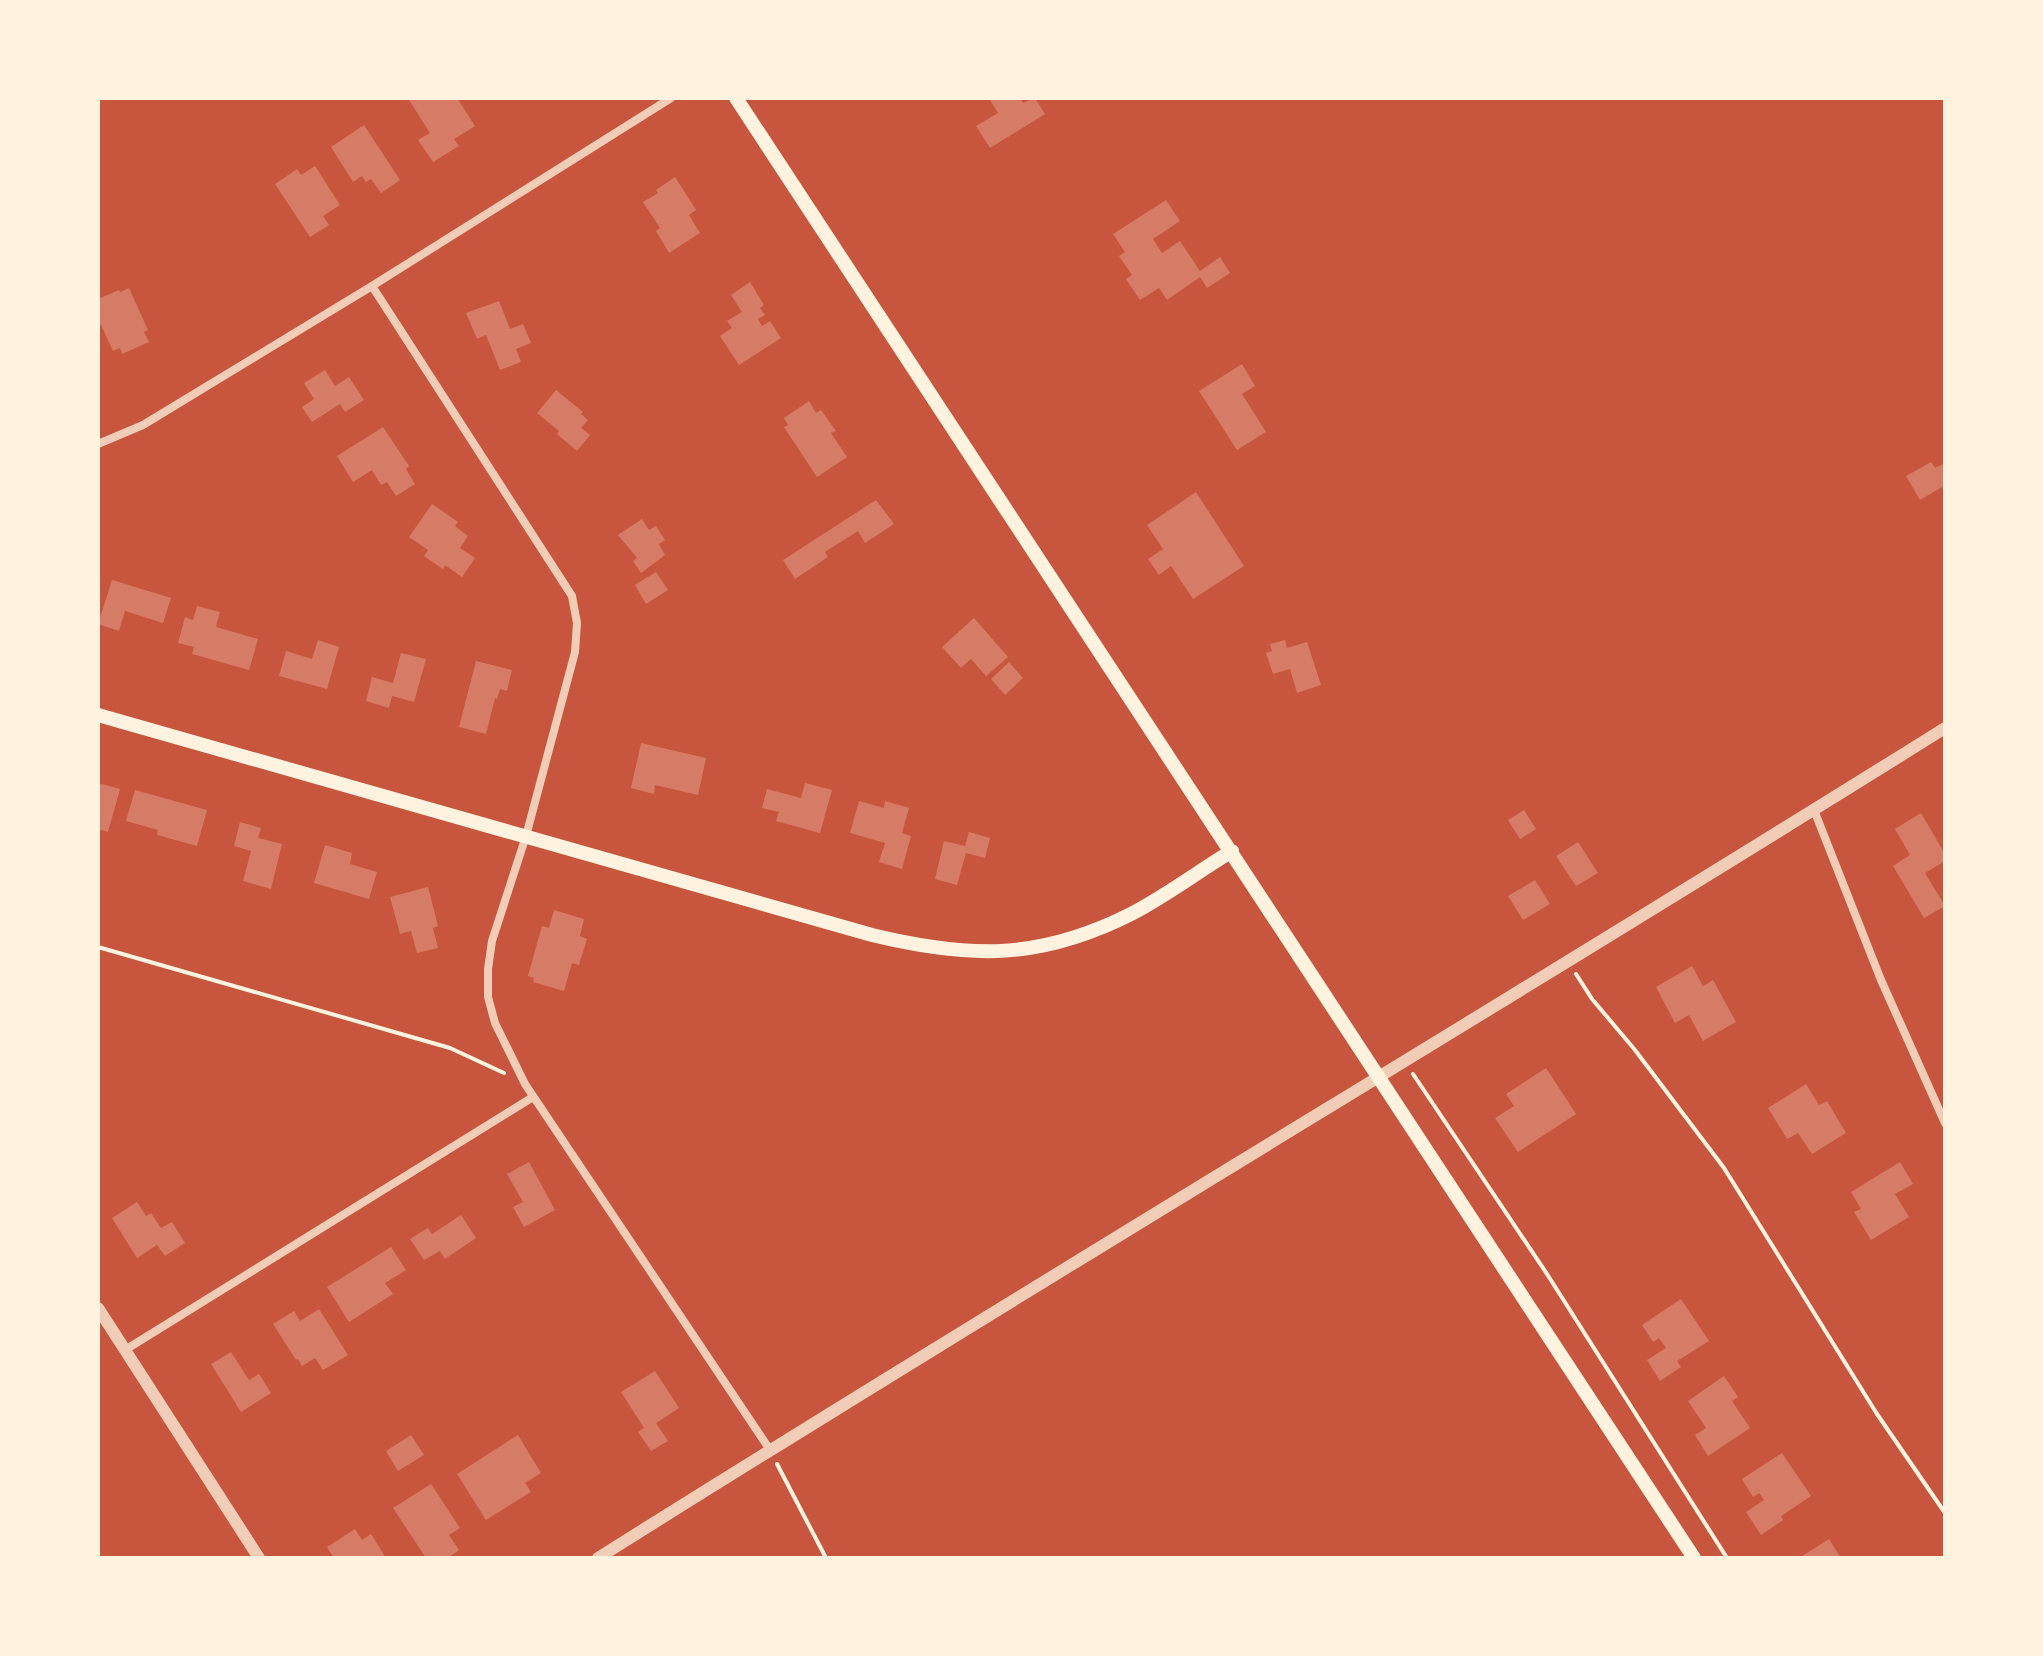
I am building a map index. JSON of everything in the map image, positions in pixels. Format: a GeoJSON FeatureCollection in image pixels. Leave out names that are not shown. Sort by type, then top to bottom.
{"type":"FeatureCollection","features":[{"type":"Feature","properties":{"kind":"main road"},"geometry":{"type":"LineString","coordinates":[[736,98],[1694,1558]]}},
{"type":"Feature","properties":{"kind":"main road"},"geometry":{"type":"LineString","coordinates":[[98,715],[872,935],[919,947],[968,953],[1010,952],[1051,946],[1134,913],[1232,851]]}},
{"type":"Feature","properties":{"kind":"street"},"geometry":{"type":"LineString","coordinates":[[98,444],[143,425],[372,286],[671,98]]}},
{"type":"Feature","properties":{"kind":"street"},"geometry":{"type":"LineString","coordinates":[[372,286],[572,596],[577,623],[575,652],[526,836],[492,941],[488,997],[495,1023],[533,1097],[770,1450]]}},
{"type":"Feature","properties":{"kind":"street"},"geometry":{"type":"LineString","coordinates":[[598,1558],[1945,728]]}},
{"type":"Feature","properties":{"kind":"street"},"geometry":{"type":"LineString","coordinates":[[1814,810],[1881,980],[1945,1123]]}},
{"type":"Feature","properties":{"kind":"street"},"geometry":{"type":"LineString","coordinates":[[125,1350],[533,1097]]}},
{"type":"Feature","properties":{"kind":"street"},"geometry":{"type":"LineString","coordinates":[[98,1308],[259,1558]]}},
{"type":"Feature","properties":{"kind":"path"},"geometry":{"type":"LineString","coordinates":[[98,947],[450,1048],[525,1084]]}},
{"type":"Feature","properties":{"kind":"path"},"geometry":{"type":"LineString","coordinates":[[1568,962],[1592,999],[1635,1050],[1724,1168],[1877,1414],[1945,1513]]}},
{"type":"Feature","properties":{"kind":"path"},"geometry":{"type":"LineString","coordinates":[[1405,1062],[1555,1286],[1727,1558]]}},
{"type":"Feature","properties":{"kind":"path"},"geometry":{"type":"LineString","coordinates":[[770,1450],[826,1558]]}},
{"type":"Feature","properties":{"kind":"building"},"geometry":{"type":"Polygon","coordinates":[[[457,98],[475,126],[454,139],[459,146],[433,162],[418,140],[430,133],[409,100],[457,98]]]}},
{"type":"Feature","properties":{"kind":"building"},"geometry":{"type":"Polygon","coordinates":[[[989,98],[1020,98],[1023,103],[1035,98],[1045,114],[990,148],[976,126],[998,113],[989,98]]]}},
{"type":"Feature","properties":{"kind":"building"},"geometry":{"type":"Polygon","coordinates":[[[364,125],[400,180],[381,193],[371,179],[366,182],[362,176],[353,182],[331,147],[364,125]]]}},
{"type":"Feature","properties":{"kind":"building"},"geometry":{"type":"Polygon","coordinates":[[[315,166],[340,205],[323,216],[329,225],[310,237],[275,184],[297,169],[301,175],[315,166]]]}},
{"type":"Feature","properties":{"kind":"building"},"geometry":{"type":"Polygon","coordinates":[[[675,177],[696,210],[689,215],[700,233],[669,253],[656,231],[660,228],[643,202],[675,177]]]}},
{"type":"Feature","properties":{"kind":"building"},"geometry":{"type":"Polygon","coordinates":[[[1166,200],[1180,221],[1153,239],[1162,253],[1180,241],[1200,271],[1220,257],[1230,273],[1207,288],[1200,277],[1167,300],[1159,288],[1140,300],[1126,279],[1132,275],[1119,256],[1125,252],[1113,234],[1166,200]]]}},
{"type":"Feature","properties":{"kind":"building"},"geometry":{"type":"Polygon","coordinates":[[[750,282],[764,305],[760,308],[765,315],[758,319],[762,326],[770,321],[781,338],[739,365],[720,336],[732,328],[727,321],[742,312],[731,295],[750,282]]]}},
{"type":"Feature","properties":{"kind":"building"},"geometry":{"type":"Polygon","coordinates":[[[129,288],[148,330],[144,332],[149,342],[122,354],[120,348],[113,351],[101,325],[98,326],[98,299],[129,288]]]}},
{"type":"Feature","properties":{"kind":"building"},"geometry":{"type":"Polygon","coordinates":[[[499,301],[510,329],[523,324],[531,343],[516,349],[521,362],[500,370],[486,335],[477,339],[466,313],[499,301]]]}},
{"type":"Feature","properties":{"kind":"building"},"geometry":{"type":"Polygon","coordinates":[[[1242,364],[1255,386],[1242,394],[1266,432],[1237,450],[1199,391],[1242,364]]]}},
{"type":"Feature","properties":{"kind":"building"},"geometry":{"type":"Polygon","coordinates":[[[325,370],[335,386],[349,377],[364,400],[345,412],[340,404],[312,422],[302,407],[314,399],[304,383],[325,370]]]}},
{"type":"Feature","properties":{"kind":"building"},"geometry":{"type":"Polygon","coordinates":[[[556,390],[583,412],[581,414],[588,420],[581,428],[590,435],[577,451],[537,413],[556,390]]]}},
{"type":"Feature","properties":{"kind":"building"},"geometry":{"type":"Polygon","coordinates":[[[809,401],[816,413],[821,410],[836,431],[831,433],[847,457],[817,477],[784,427],[788,425],[784,418],[809,401]]]}},
{"type":"Feature","properties":{"kind":"building"},"geometry":{"type":"Polygon","coordinates":[[[383,427],[409,466],[406,469],[415,484],[396,496],[387,482],[381,485],[372,470],[353,482],[337,456],[383,427]]]}},
{"type":"Feature","properties":{"kind":"building"},"geometry":{"type":"Polygon","coordinates":[[[1931,462],[1935,468],[1945,463],[1945,492],[1942,487],[1920,500],[1906,476],[1931,462]]]}},
{"type":"Feature","properties":{"kind":"building"},"geometry":{"type":"Polygon","coordinates":[[[1196,492],[1244,566],[1193,599],[1171,566],[1159,575],[1148,559],[1163,549],[1147,525],[1196,492]]]}},
{"type":"Feature","properties":{"kind":"building"},"geometry":{"type":"Polygon","coordinates":[[[876,500],[894,524],[865,543],[858,531],[825,552],[828,557],[795,579],[783,560],[876,500]]]}},
{"type":"Feature","properties":{"kind":"building"},"geometry":{"type":"Polygon","coordinates":[[[432,504],[458,522],[455,526],[468,536],[460,548],[475,558],[462,577],[424,556],[428,550],[409,537],[432,504]]]}},
{"type":"Feature","properties":{"kind":"building"},"geometry":{"type":"Polygon","coordinates":[[[642,519],[649,530],[656,526],[665,540],[659,544],[665,555],[641,573],[633,561],[637,558],[618,535],[642,519]]]}},
{"type":"Feature","properties":{"kind":"building"},"geometry":{"type":"Polygon","coordinates":[[[656,572],[668,590],[646,604],[635,585],[656,572]]]}},
{"type":"Feature","properties":{"kind":"building"},"geometry":{"type":"Polygon","coordinates":[[[112,580],[171,598],[163,623],[125,611],[119,631],[98,624],[112,580]]]}},
{"type":"Feature","properties":{"kind":"building"},"geometry":{"type":"Polygon","coordinates":[[[197,606],[220,612],[216,627],[258,639],[249,670],[192,654],[194,647],[178,643],[185,617],[193,620],[197,606]]]}},
{"type":"Feature","properties":{"kind":"building"},"geometry":{"type":"Polygon","coordinates":[[[974,618],[1008,657],[986,676],[971,659],[961,668],[942,647],[974,618]]]}},
{"type":"Feature","properties":{"kind":"building"},"geometry":{"type":"Polygon","coordinates":[[[318,640],[339,647],[327,689],[279,676],[286,651],[312,659],[318,640]]]}},
{"type":"Feature","properties":{"kind":"building"},"geometry":{"type":"Polygon","coordinates":[[[1285,640],[1287,648],[1307,642],[1321,685],[1297,693],[1290,669],[1273,674],[1266,653],[1272,651],[1270,644],[1285,640]]]}},
{"type":"Feature","properties":{"kind":"building"},"geometry":{"type":"Polygon","coordinates":[[[401,653],[426,659],[414,702],[392,696],[389,708],[366,701],[372,677],[393,683],[401,653]]]}},
{"type":"Feature","properties":{"kind":"building"},"geometry":{"type":"Polygon","coordinates":[[[476,661],[512,670],[507,691],[500,689],[495,698],[486,734],[459,727],[476,661]]]}},
{"type":"Feature","properties":{"kind":"building"},"geometry":{"type":"Polygon","coordinates":[[[1009,662],[1023,678],[1005,695],[991,679],[1009,662]]]}},
{"type":"Feature","properties":{"kind":"building"},"geometry":{"type":"Polygon","coordinates":[[[641,743],[706,758],[698,795],[655,785],[654,794],[631,788],[641,743]]]}},
{"type":"Feature","properties":{"kind":"building"},"geometry":{"type":"Polygon","coordinates":[[[98,783],[120,789],[108,832],[98,829],[98,783]]]}},
{"type":"Feature","properties":{"kind":"building"},"geometry":{"type":"Polygon","coordinates":[[[805,783],[832,790],[820,833],[776,821],[779,812],[762,808],[767,789],[801,798],[805,783]]]}},
{"type":"Feature","properties":{"kind":"building"},"geometry":{"type":"Polygon","coordinates":[[[135,790],[207,810],[197,846],[157,835],[158,830],[126,821],[135,790]]]}},
{"type":"Feature","properties":{"kind":"building"},"geometry":{"type":"Polygon","coordinates":[[[859,801],[884,808],[885,801],[909,808],[902,833],[911,836],[902,869],[879,862],[885,843],[850,833],[859,801]]]}},
{"type":"Feature","properties":{"kind":"building"},"geometry":{"type":"Polygon","coordinates":[[[1524,810],[1536,829],[1520,839],[1508,820],[1524,810]]]}},
{"type":"Feature","properties":{"kind":"building"},"geometry":{"type":"Polygon","coordinates":[[[1921,813],[1945,854],[1945,861],[1925,873],[1945,906],[1924,918],[1893,866],[1910,855],[1895,829],[1921,813]]]}},
{"type":"Feature","properties":{"kind":"building"},"geometry":{"type":"Polygon","coordinates":[[[240,822],[261,828],[258,838],[282,844],[271,889],[243,881],[251,851],[234,846],[240,822]]]}},
{"type":"Feature","properties":{"kind":"building"},"geometry":{"type":"Polygon","coordinates":[[[969,832],[990,838],[985,858],[966,853],[957,885],[935,879],[944,841],[965,846],[969,832]]]}},
{"type":"Feature","properties":{"kind":"building"},"geometry":{"type":"Polygon","coordinates":[[[1578,842],[1598,873],[1576,886],[1556,856],[1578,842]]]}},
{"type":"Feature","properties":{"kind":"building"},"geometry":{"type":"Polygon","coordinates":[[[325,845],[352,853],[350,864],[377,872],[369,899],[314,883],[325,845]]]}},
{"type":"Feature","properties":{"kind":"building"},"geometry":{"type":"Polygon","coordinates":[[[1535,880],[1550,904],[1523,920],[1508,896],[1535,880]]]}},
{"type":"Feature","properties":{"kind":"building"},"geometry":{"type":"Polygon","coordinates":[[[428,887],[438,926],[433,928],[438,948],[417,953],[411,931],[400,934],[390,897],[428,887]]]}},
{"type":"Feature","properties":{"kind":"building"},"geometry":{"type":"Polygon","coordinates":[[[554,910],[584,919],[580,936],[587,939],[579,965],[572,963],[564,991],[533,982],[534,978],[528,976],[542,926],[549,928],[554,910]]]}},
{"type":"Feature","properties":{"kind":"building"},"geometry":{"type":"Polygon","coordinates":[[[1692,966],[1703,986],[1713,980],[1736,1022],[1703,1041],[1689,1015],[1675,1023],[1656,987],[1692,966]]]}},
{"type":"Feature","properties":{"kind":"building"},"geometry":{"type":"Polygon","coordinates":[[[1546,1068],[1576,1114],[1518,1152],[1495,1118],[1514,1106],[1506,1094],[1546,1068]]]}},
{"type":"Feature","properties":{"kind":"building"},"geometry":{"type":"Polygon","coordinates":[[[1806,1084],[1819,1105],[1827,1101],[1846,1133],[1812,1154],[1798,1133],[1787,1139],[1768,1108],[1806,1084]]]}},
{"type":"Feature","properties":{"kind":"building"},"geometry":{"type":"Polygon","coordinates":[[[529,1162],[555,1210],[524,1227],[513,1207],[523,1202],[507,1174],[529,1162]]]}},
{"type":"Feature","properties":{"kind":"building"},"geometry":{"type":"Polygon","coordinates":[[[1900,1162],[1913,1184],[1895,1194],[1909,1217],[1871,1240],[1854,1212],[1861,1209],[1851,1192],[1900,1162]]]}},
{"type":"Feature","properties":{"kind":"building"},"geometry":{"type":"Polygon","coordinates":[[[137,1202],[146,1216],[151,1213],[161,1228],[172,1222],[185,1243],[165,1256],[157,1245],[137,1258],[112,1218],[137,1202]]]}},
{"type":"Feature","properties":{"kind":"building"},"geometry":{"type":"Polygon","coordinates":[[[461,1215],[476,1238],[445,1259],[440,1251],[424,1260],[410,1239],[428,1228],[432,1234],[461,1215]]]}},
{"type":"Feature","properties":{"kind":"building"},"geometry":{"type":"Polygon","coordinates":[[[391,1247],[406,1270],[385,1283],[393,1294],[349,1322],[327,1287],[391,1247]]]}},
{"type":"Feature","properties":{"kind":"building"},"geometry":{"type":"Polygon","coordinates":[[[1681,1299],[1709,1341],[1677,1361],[1681,1367],[1660,1381],[1647,1360],[1666,1348],[1659,1338],[1653,1342],[1642,1325],[1681,1299]]]}},
{"type":"Feature","properties":{"kind":"building"},"geometry":{"type":"Polygon","coordinates":[[[319,1309],[348,1355],[323,1370],[315,1358],[302,1366],[273,1324],[294,1311],[300,1321],[319,1309]]]}},
{"type":"Feature","properties":{"kind":"building"},"geometry":{"type":"Polygon","coordinates":[[[231,1352],[249,1380],[259,1374],[271,1393],[241,1412],[211,1364],[231,1352]]]}},
{"type":"Feature","properties":{"kind":"building"},"geometry":{"type":"Polygon","coordinates":[[[655,1371],[679,1408],[656,1423],[668,1441],[651,1451],[638,1432],[644,1428],[621,1392],[655,1371]]]}},
{"type":"Feature","properties":{"kind":"building"},"geometry":{"type":"Polygon","coordinates":[[[1724,1376],[1738,1397],[1732,1401],[1750,1428],[1708,1456],[1695,1435],[1706,1428],[1688,1401],[1724,1376]]]}},
{"type":"Feature","properties":{"kind":"building"},"geometry":{"type":"Polygon","coordinates":[[[411,1435],[424,1455],[398,1471],[386,1451],[411,1435]]]}},
{"type":"Feature","properties":{"kind":"building"},"geometry":{"type":"Polygon","coordinates":[[[518,1435],[541,1473],[525,1483],[531,1492],[486,1520],[457,1474],[518,1435]]]}},
{"type":"Feature","properties":{"kind":"building"},"geometry":{"type":"Polygon","coordinates":[[[1782,1453],[1811,1496],[1781,1516],[1783,1520],[1761,1535],[1746,1512],[1764,1500],[1759,1493],[1753,1497],[1742,1479],[1782,1453]]]}},
{"type":"Feature","properties":{"kind":"building"},"geometry":{"type":"Polygon","coordinates":[[[431,1484],[460,1528],[449,1535],[459,1550],[448,1558],[426,1558],[393,1508],[431,1484]]]}},
{"type":"Feature","properties":{"kind":"building"},"geometry":{"type":"Polygon","coordinates":[[[355,1529],[362,1540],[371,1534],[386,1558],[334,1558],[327,1547],[355,1529]]]}},
{"type":"Feature","properties":{"kind":"building"},"geometry":{"type":"Polygon","coordinates":[[[1829,1539],[1841,1558],[1799,1558],[1829,1539]]]}}]}
